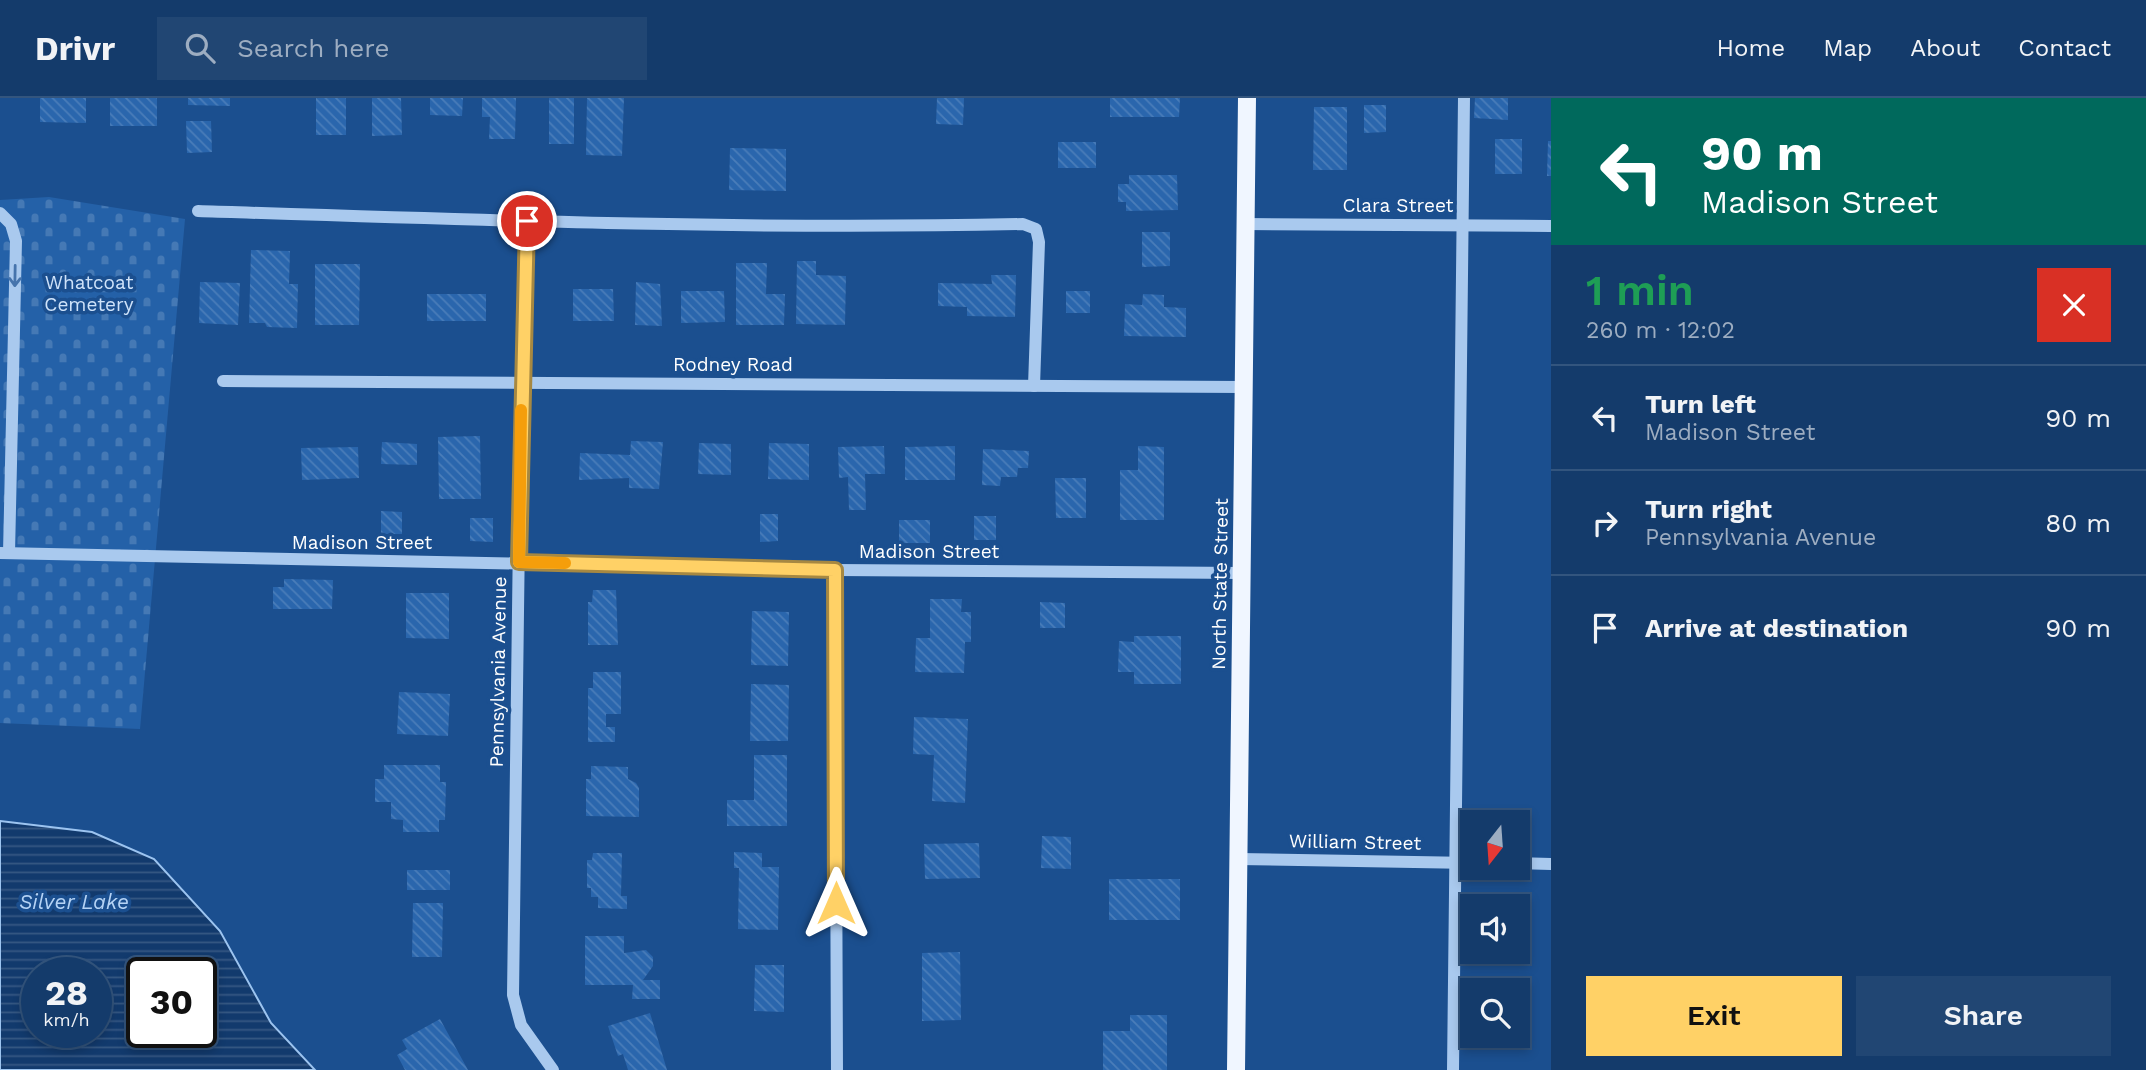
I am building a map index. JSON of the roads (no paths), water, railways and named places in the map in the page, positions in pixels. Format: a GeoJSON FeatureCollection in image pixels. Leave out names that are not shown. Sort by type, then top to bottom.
{"type":"FeatureCollection","features":[{"type":"Feature","properties":{"kind":"main road","name":"North State Street"},"geometry":{"type":"LineString","coordinates":[[1236,1070],[1247,98]]}},
{"type":"Feature","properties":{"kind":"street"},"geometry":{"type":"LineString","coordinates":[[1453,1070],[1464,98]]}},
{"type":"Feature","properties":{"kind":"street"},"geometry":{"type":"LineString","coordinates":[[198,211],[527,221],[897,227],[1023,224],[1036,229],[1039,242],[1034,386]]}},
{"type":"Feature","properties":{"kind":"street"},"geometry":{"type":"LineString","coordinates":[[0,213],[11,224],[16,241],[5,553]]}},
{"type":"Feature","properties":{"kind":"street","name":"Pennsylvania Avenue"},"geometry":{"type":"LineString","coordinates":[[527,221],[521,382],[513,995],[521,1025],[553,1070]]}},
{"type":"Feature","properties":{"kind":"street","name":"Clara Street"},"geometry":{"type":"LineString","coordinates":[[1245,224],[1551,226]]}},
{"type":"Feature","properties":{"kind":"street","name":"Rodney Road"},"geometry":{"type":"LineString","coordinates":[[223,381],[1243,387]]}},
{"type":"Feature","properties":{"kind":"street","name":"Madison Street"},"geometry":{"type":"LineString","coordinates":[[5,553],[238,560],[519,562],[835,570],[1241,572]]}},
{"type":"Feature","properties":{"kind":"street"},"geometry":{"type":"LineString","coordinates":[[835,570],[837,1070]]}},
{"type":"Feature","properties":{"kind":"street","name":"William Street"},"geometry":{"type":"LineString","coordinates":[[1238,859],[1460,863]]}},
{"type":"Feature","properties":{"kind":"street"},"geometry":{"type":"LineString","coordinates":[[1530,863],[1551,864]]}},
{"type":"Feature","properties":{"kind":"water","name":"Silver Lake"},"geometry":{"type":"Polygon","coordinates":[[[0,821],[92,832],[154,859],[220,931],[271,1023],[315,1070],[0,1070],[0,821]]]}},
{"type":"Feature","properties":{"kind":"park label","name":"Whatcoat Cemetery"},"geometry":{"type":"Point","coordinates":[89,293]}}]}
